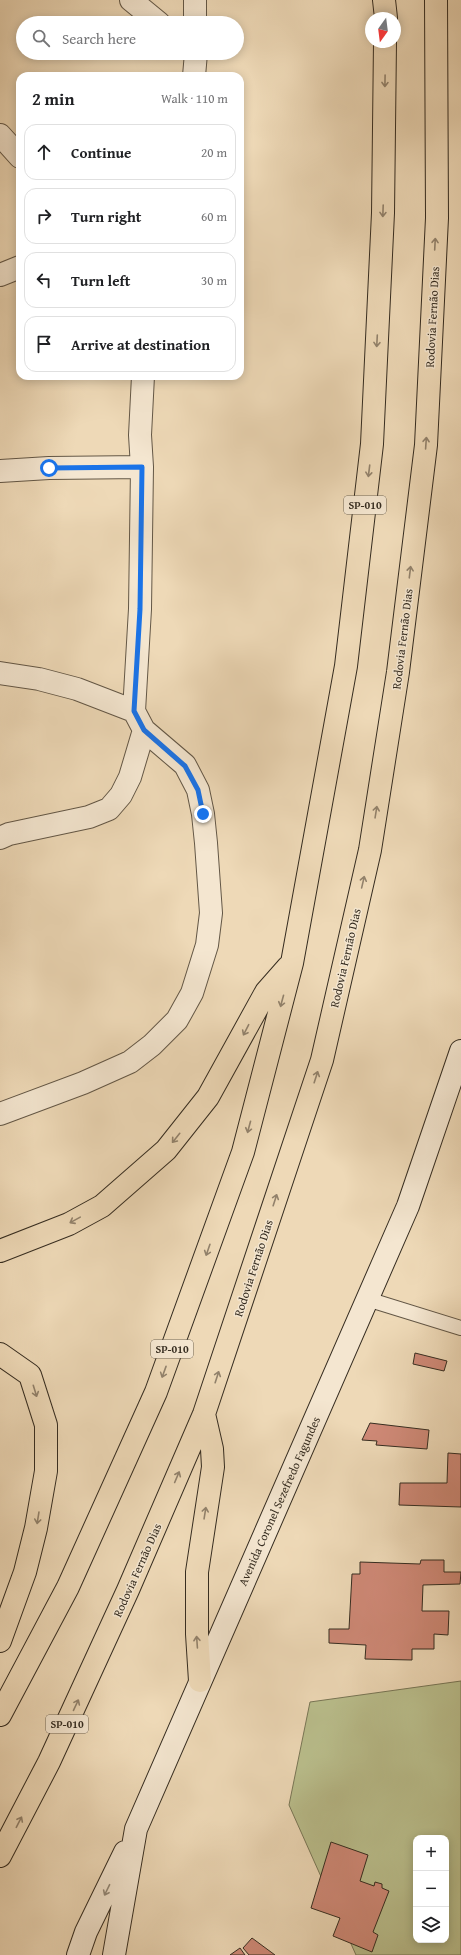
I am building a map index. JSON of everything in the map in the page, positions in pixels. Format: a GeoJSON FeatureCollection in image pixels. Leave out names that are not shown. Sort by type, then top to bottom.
{"type":"FeatureCollection","features":[{"type":"Feature","properties":{"kind":"highway"},"geometry":{"type":"LineString","coordinates":[[384,0],[385,12]]}},
{"type":"Feature","properties":{"kind":"highway","name":"Rodovia Fernão Dias"},"geometry":{"type":"LineString","coordinates":[[0,1856],[49,1762],[122,1605],[204,1414],[322,1060],[370,850],[398,672],[426,445],[437,218],[436,0]]}},
{"type":"Feature","properties":{"kind":"highway","name":"SP-010"},"geometry":{"type":"LineString","coordinates":[[0,1715],[68,1587],[156,1392],[243,1152],[292,963],[346,666],[372,444],[383,213],[385,48]]}},
{"type":"Feature","properties":{"kind":"highway"},"geometry":{"type":"LineString","coordinates":[[0,1251],[69,1224],[102,1206],[166,1150],[208,1097],[266,992],[292,963]]}},
{"type":"Feature","properties":{"kind":"highway"},"geometry":{"type":"LineString","coordinates":[[0,1354],[30,1375],[46,1426],[46,1470],[36,1528],[25,1572],[0,1641]]}},
{"type":"Feature","properties":{"kind":"highway"},"geometry":{"type":"LineString","coordinates":[[200,1681],[197,1634],[197,1572],[213,1467],[212,1449],[204,1414]]}},
{"type":"Feature","properties":{"kind":"street"},"geometry":{"type":"LineString","coordinates":[[131,0],[150,16]]}},
{"type":"Feature","properties":{"kind":"street"},"geometry":{"type":"LineString","coordinates":[[195,0],[195,16]]}},
{"type":"Feature","properties":{"kind":"street"},"geometry":{"type":"LineString","coordinates":[[194,72],[195,60]]}},
{"type":"Feature","properties":{"kind":"street"},"geometry":{"type":"LineString","coordinates":[[0,135],[16,153]]}},
{"type":"Feature","properties":{"kind":"street"},"geometry":{"type":"LineString","coordinates":[[0,275],[16,269]]}},
{"type":"Feature","properties":{"kind":"street"},"geometry":{"type":"LineString","coordinates":[[0,1114],[83,1083],[130,1062],[152,1045],[177,1020],[192,993],[206,945],[211,913],[203,814],[198,790],[185,766],[144,730],[134,711],[140,609],[142,467],[140,435],[143,380]]}},
{"type":"Feature","properties":{"kind":"street"},"geometry":{"type":"LineString","coordinates":[[0,471],[49,468],[142,467]]}},
{"type":"Feature","properties":{"kind":"street"},"geometry":{"type":"LineString","coordinates":[[0,673],[47,681],[77,689],[134,711]]}},
{"type":"Feature","properties":{"kind":"street"},"geometry":{"type":"LineString","coordinates":[[0,838],[10,834],[89,817],[109,809],[121,795],[130,777],[144,730]]}},
{"type":"Feature","properties":{"kind":"street","name":"Avenida Coronel Sezefredo Fagundes"},"geometry":{"type":"LineString","coordinates":[[114,1955],[136,1829],[408,1206],[461,1051]]}},
{"type":"Feature","properties":{"kind":"street"},"geometry":{"type":"LineString","coordinates":[[78,1955],[86,1932],[136,1829]]}},
{"type":"Feature","properties":{"kind":"lane"},"geometry":{"type":"LineString","coordinates":[[367,1299],[461,1328]]}},
{"type":"Feature","properties":{"kind":"green space"},"geometry":{"type":"Polygon","coordinates":[[[461,1681],[461,1955],[356,1955],[289,1805],[310,1702],[461,1681]]]}},
{"type":"Feature","properties":{"kind":"building"},"geometry":{"type":"Polygon","coordinates":[[[415,1353],[447,1361],[444,1371],[413,1364],[415,1353]]]}},
{"type":"Feature","properties":{"kind":"building"},"geometry":{"type":"Polygon","coordinates":[[[370,1423],[429,1430],[427,1449],[376,1445],[377,1441],[362,1440],[370,1423]]]}},
{"type":"Feature","properties":{"kind":"building"},"geometry":{"type":"Polygon","coordinates":[[[448,1453],[461,1454],[461,1507],[399,1505],[400,1483],[447,1483],[448,1453]]]}},
{"type":"Feature","properties":{"kind":"building"},"geometry":{"type":"Polygon","coordinates":[[[421,1560],[444,1560],[444,1572],[461,1572],[460,1584],[423,1585],[422,1611],[449,1611],[448,1635],[434,1634],[434,1649],[412,1649],[412,1660],[365,1659],[366,1645],[329,1643],[329,1629],[349,1629],[352,1574],[360,1574],[360,1562],[420,1564],[421,1560]]]}},
{"type":"Feature","properties":{"kind":"building"},"geometry":{"type":"Polygon","coordinates":[[[331,1842],[368,1855],[360,1881],[374,1886],[375,1882],[382,1884],[382,1888],[389,1891],[373,1932],[378,1935],[372,1952],[333,1936],[340,1918],[311,1908],[331,1842]]]}},
{"type":"Feature","properties":{"kind":"building"},"geometry":{"type":"Polygon","coordinates":[[[252,1938],[275,1955],[249,1955],[243,1948],[252,1938]]]}},
{"type":"Feature","properties":{"kind":"building"},"geometry":{"type":"Polygon","coordinates":[[[240,1948],[245,1955],[230,1955],[240,1948]]]}},
{"type":"Feature","properties":{"kind":"route"},"geometry":{"type":"LineString","coordinates":[[49,468],[142,467],[140,609],[134,711],[144,730],[185,766],[198,790],[203,814]]}}]}
